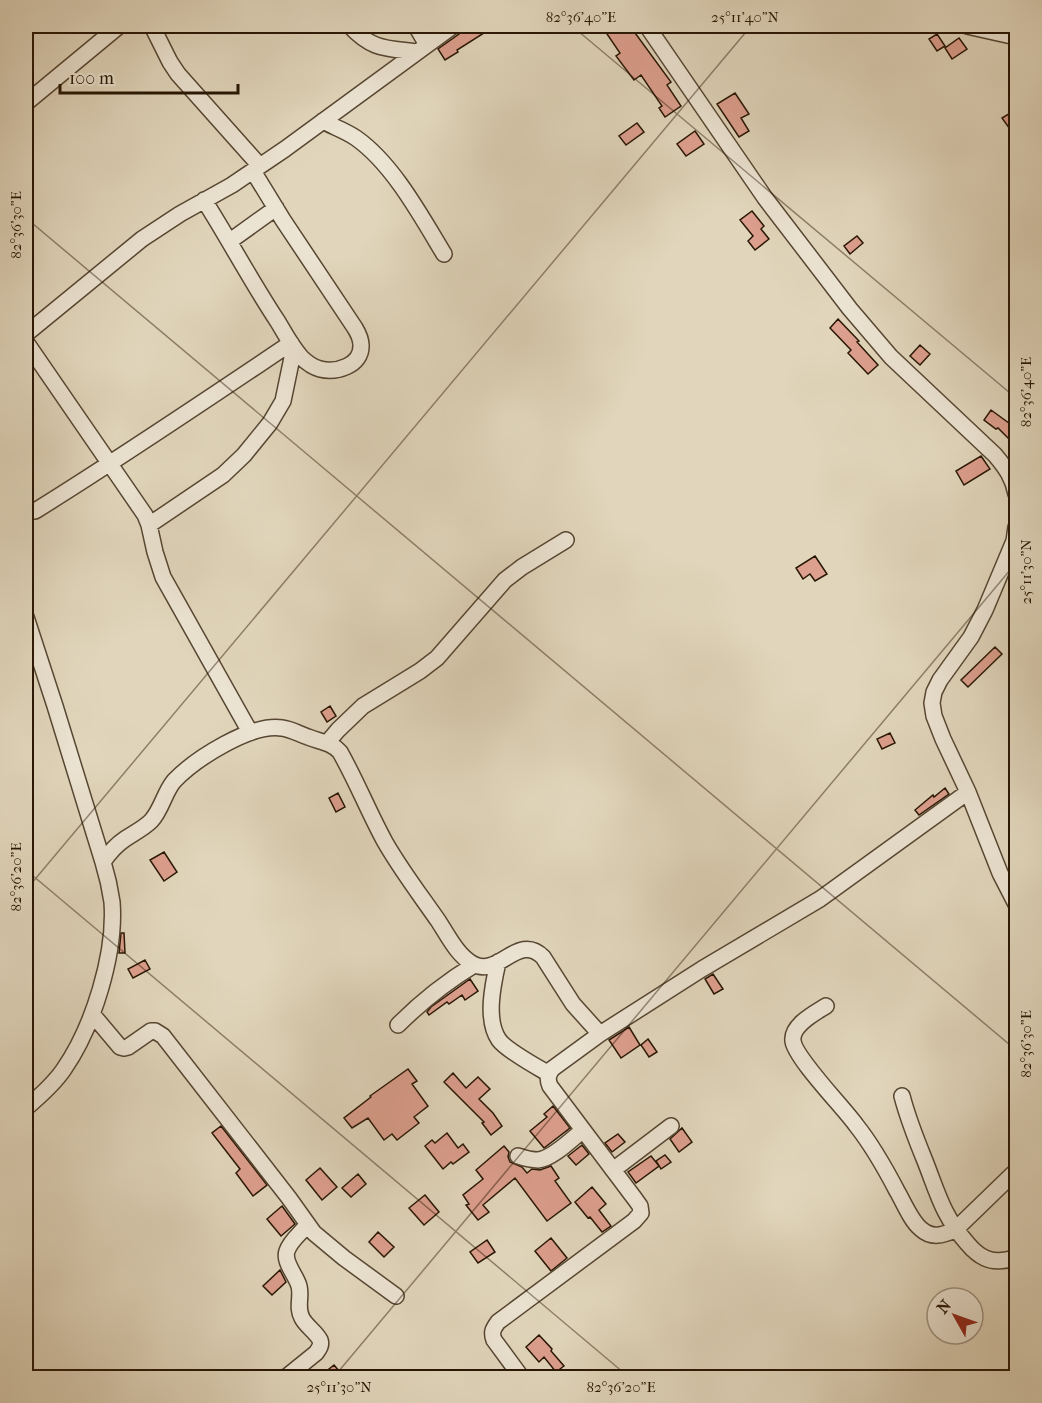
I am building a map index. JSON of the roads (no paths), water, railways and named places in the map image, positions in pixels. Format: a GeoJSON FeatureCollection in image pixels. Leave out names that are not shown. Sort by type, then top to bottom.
{"type":"FeatureCollection","features":[{"type":"Feature","properties":{"kind":"street"},"geometry":{"type":"LineString","coordinates":[[26,103],[119,26]]}},
{"type":"Feature","properties":{"kind":"street"},"geometry":{"type":"LineString","coordinates":[[152,26],[178,74],[256,168],[276,208],[350,318],[360,337],[360,354],[356,360],[348,366],[334,370],[319,369],[309,364],[293,346],[204,200]]}},
{"type":"Feature","properties":{"kind":"street"},"geometry":{"type":"LineString","coordinates":[[350,26],[361,38],[373,45],[387,49],[421,48]]}},
{"type":"Feature","properties":{"kind":"street"},"geometry":{"type":"LineString","coordinates":[[416,26],[421,48]]}},
{"type":"Feature","properties":{"kind":"street"},"geometry":{"type":"LineString","coordinates":[[26,334],[142,239],[256,168],[453,26]]}},
{"type":"Feature","properties":{"kind":"street"},"geometry":{"type":"LineString","coordinates":[[647,26],[765,198],[850,309],[891,357],[995,455],[1007,469],[1017,494]]}},
{"type":"Feature","properties":{"kind":"street"},"geometry":{"type":"LineString","coordinates":[[967,26],[1017,37]]}},
{"type":"Feature","properties":{"kind":"street"},"geometry":{"type":"LineString","coordinates":[[323,121],[357,139],[386,166],[412,202],[444,254]]}},
{"type":"Feature","properties":{"kind":"street"},"geometry":{"type":"LineString","coordinates":[[230,242],[276,208]]}},
{"type":"Feature","properties":{"kind":"street"},"geometry":{"type":"LineString","coordinates":[[26,342],[145,515],[163,577],[250,732]]}},
{"type":"Feature","properties":{"kind":"street"},"geometry":{"type":"LineString","coordinates":[[35,511],[293,346]]}},
{"type":"Feature","properties":{"kind":"street"},"geometry":{"type":"LineString","coordinates":[[149,525],[223,475],[244,455],[270,423],[283,401],[293,346]]}},
{"type":"Feature","properties":{"kind":"street"},"geometry":{"type":"LineString","coordinates":[[1017,527],[1014,541],[985,610],[971,637],[940,680],[932,703],[934,716],[943,739],[968,792],[1000,873],[1017,904]]}},
{"type":"Feature","properties":{"kind":"street"},"geometry":{"type":"LineString","coordinates":[[327,743],[363,706],[437,658],[505,580],[566,540]]}},
{"type":"Feature","properties":{"kind":"street"},"geometry":{"type":"LineString","coordinates":[[26,617],[103,862],[112,905],[111,934],[93,1015],[78,1047],[63,1071],[26,1108]]}},
{"type":"Feature","properties":{"kind":"street"},"geometry":{"type":"LineString","coordinates":[[103,862],[117,845],[151,821],[173,782],[197,762],[250,732],[281,727],[335,746],[340,752],[381,835],[466,959],[482,967],[524,949],[531,948],[537,951],[573,1004],[600,1034]]}},
{"type":"Feature","properties":{"kind":"street"},"geometry":{"type":"LineString","coordinates":[[522,1377],[494,1340],[493,1329],[498,1322],[639,1217],[641,1213],[640,1206],[550,1086],[548,1081],[552,1069],[600,1034],[702,969],[820,899],[968,792]]}},
{"type":"Feature","properties":{"kind":"street"},"geometry":{"type":"LineString","coordinates":[[498,962],[492,984],[491,1007],[495,1033],[500,1041],[549,1074]]}},
{"type":"Feature","properties":{"kind":"street"},"geometry":{"type":"LineString","coordinates":[[398,1025],[449,980],[474,965]]}},
{"type":"Feature","properties":{"kind":"street"},"geometry":{"type":"LineString","coordinates":[[826,1006],[797,1028],[793,1041],[795,1048],[862,1132],[919,1228],[934,1236],[955,1230],[1017,1172]]}},
{"type":"Feature","properties":{"kind":"street"},"geometry":{"type":"LineString","coordinates":[[93,1015],[120,1047],[128,1047],[151,1031],[163,1036],[314,1233],[396,1296]]}},
{"type":"Feature","properties":{"kind":"street"},"geometry":{"type":"LineString","coordinates":[[902,1096],[912,1130],[937,1194],[955,1230],[987,1259],[999,1261],[1017,1258]]}},
{"type":"Feature","properties":{"kind":"street"},"geometry":{"type":"LineString","coordinates":[[613,1170],[671,1126]]}},
{"type":"Feature","properties":{"kind":"street"},"geometry":{"type":"LineString","coordinates":[[518,1156],[537,1160],[544,1158],[583,1130]]}},
{"type":"Feature","properties":{"kind":"street"},"geometry":{"type":"LineString","coordinates":[[285,1377],[316,1353],[320,1344],[320,1340],[304,1321],[299,1311],[301,1294],[299,1286],[286,1260],[287,1250],[308,1226]]}}]}
